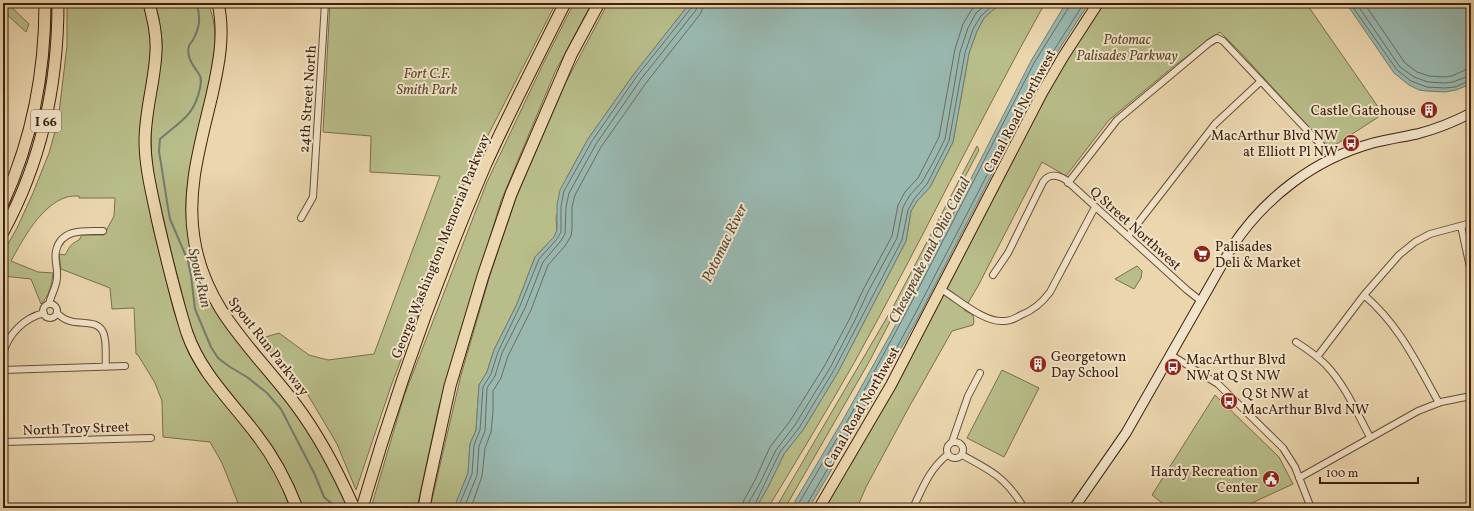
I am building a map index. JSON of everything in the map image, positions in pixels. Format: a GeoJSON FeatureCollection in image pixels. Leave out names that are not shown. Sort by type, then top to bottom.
{"type":"FeatureCollection","features":[{"type":"Feature","properties":{"kind":"highway","name":"I 66"},"geometry":{"type":"LineString","coordinates":[[3,203],[24,149],[33,114],[42,68],[45,3]]}},
{"type":"Feature","properties":{"kind":"highway","name":"I 66"},"geometry":{"type":"LineString","coordinates":[[3,232],[32,170],[46,118],[52,88],[56,53],[58,3]]}},
{"type":"Feature","properties":{"kind":"highway"},"geometry":{"type":"LineString","coordinates":[[149,3],[154,25],[156,50],[146,126],[146,161],[161,233],[184,323],[190,341],[201,364],[215,385],[249,425],[266,448],[284,479],[297,508]]}},
{"type":"Feature","properties":{"kind":"highway","name":"Spout Run Parkway"},"geometry":{"type":"LineString","coordinates":[[218,3],[222,26],[220,57],[195,169],[191,204],[194,237],[200,265],[210,292],[226,318],[288,395],[310,425],[336,470],[354,508]]}},
{"type":"Feature","properties":{"kind":"highway","name":"George Washington Memorial Parkway"},"geometry":{"type":"LineString","coordinates":[[362,508],[407,367],[442,272],[486,166],[531,70],[565,3]]}},
{"type":"Feature","properties":{"kind":"highway"},"geometry":{"type":"LineString","coordinates":[[424,508],[426,491],[450,386],[483,276],[510,194],[570,55],[599,3]]}},
{"type":"Feature","properties":{"kind":"highway","name":"Canal Road Northwest"},"geometry":{"type":"LineString","coordinates":[[819,508],[891,385],[1042,92],[1098,3]]}},
{"type":"Feature","properties":{"kind":"main road"},"geometry":{"type":"LineString","coordinates":[[1074,508],[1122,441],[1232,247],[1256,216],[1271,200],[1289,185],[1307,173],[1349,150],[1374,142],[1434,129],[1471,113]]}},
{"type":"Feature","properties":{"kind":"street","name":"24th Street North"},"geometry":{"type":"LineString","coordinates":[[301,218],[313,197],[325,3]]}},
{"type":"Feature","properties":{"kind":"street"},"geometry":{"type":"LineString","coordinates":[[1068,183],[1120,117],[1217,38],[1222,40],[1320,143],[1332,159]]}},
{"type":"Feature","properties":{"kind":"street"},"geometry":{"type":"LineString","coordinates":[[1128,236],[1215,124],[1261,81]]}},
{"type":"Feature","properties":{"kind":"street","name":"Q Street Northwest"},"geometry":{"type":"LineString","coordinates":[[993,275],[1008,253],[1043,182],[1046,178],[1053,176],[1063,178],[1201,301]]}},
{"type":"Feature","properties":{"kind":"street"},"geometry":{"type":"LineString","coordinates":[[941,289],[984,317],[994,320],[1008,321],[1030,311],[1041,304],[1050,292],[1095,207]]}},
{"type":"Feature","properties":{"kind":"street"},"geometry":{"type":"LineString","coordinates":[[1317,357],[1392,261],[1415,242],[1435,232],[1471,223]]}},
{"type":"Feature","properties":{"kind":"street"},"geometry":{"type":"LineString","coordinates":[[1461,226],[1471,272]]}},
{"type":"Feature","properties":{"kind":"street"},"geometry":{"type":"LineString","coordinates":[[44,313],[44,308],[50,304],[57,276],[56,251],[61,241],[69,234],[78,231],[103,231]]}},
{"type":"Feature","properties":{"kind":"street"},"geometry":{"type":"LineString","coordinates":[[1364,295],[1383,313],[1400,334],[1439,402]]}},
{"type":"Feature","properties":{"kind":"street"},"geometry":{"type":"LineString","coordinates":[[50,304],[55,306],[57,313],[68,321],[94,324],[100,328],[104,333],[106,367]]}},
{"type":"Feature","properties":{"kind":"street"},"geometry":{"type":"LineString","coordinates":[[44,313],[50,317],[57,313]]}},
{"type":"Feature","properties":{"kind":"street"},"geometry":{"type":"LineString","coordinates":[[3,354],[7,341],[19,326],[44,313]]}},
{"type":"Feature","properties":{"kind":"street"},"geometry":{"type":"LineString","coordinates":[[1296,342],[1317,357],[1332,372],[1340,383],[1370,437]]}},
{"type":"Feature","properties":{"kind":"street"},"geometry":{"type":"LineString","coordinates":[[1171,355],[1210,377],[1283,448],[1295,467],[1311,508]]}},
{"type":"Feature","properties":{"kind":"street"},"geometry":{"type":"LineString","coordinates":[[3,370],[125,366]]}},
{"type":"Feature","properties":{"kind":"street"},"geometry":{"type":"LineString","coordinates":[[913,508],[930,473],[947,454],[947,447],[952,442],[968,396],[980,373]]}},
{"type":"Feature","properties":{"kind":"street"},"geometry":{"type":"LineString","coordinates":[[1299,478],[1414,412],[1439,402],[1471,396]]}},
{"type":"Feature","properties":{"kind":"street","name":"North Troy Street"},"geometry":{"type":"LineString","coordinates":[[3,442],[151,438]]}},
{"type":"Feature","properties":{"kind":"street"},"geometry":{"type":"LineString","coordinates":[[952,442],[961,444],[963,451],[962,455]]}},
{"type":"Feature","properties":{"kind":"street"},"geometry":{"type":"LineString","coordinates":[[947,454],[953,459],[962,455]]}},
{"type":"Feature","properties":{"kind":"street"},"geometry":{"type":"LineString","coordinates":[[962,455],[989,470],[1003,481],[1013,491],[1024,508]]}},
{"type":"Feature","properties":{"kind":"green space"},"geometry":{"type":"Polygon","coordinates":[[[3,3],[7,3],[29,24],[26,32],[3,11],[3,3]]]}},
{"type":"Feature","properties":{"kind":"green space"},"geometry":{"type":"Polygon","coordinates":[[[67,3],[144,3],[151,28],[152,46],[145,182],[153,228],[174,312],[189,354],[200,373],[261,449],[275,470],[290,508],[240,508],[222,463],[210,442],[163,437],[162,401],[155,383],[136,354],[134,308],[112,309],[110,288],[61,269],[59,254],[65,255],[70,246],[79,240],[82,235],[104,235],[114,216],[115,198],[79,198],[79,196],[67,197],[49,207],[27,233],[11,261],[38,272],[53,273],[50,290],[41,304],[31,279],[3,276],[3,253],[17,228],[33,193],[49,153],[58,121],[67,46],[67,3]]]}},
{"type":"Feature","properties":{"kind":"green space"},"geometry":{"type":"Polygon","coordinates":[[[155,3],[208,3],[214,27],[214,63],[191,164],[186,203],[186,219],[196,267],[302,420],[327,463],[349,508],[301,508],[210,372],[192,332],[152,169],[151,132],[153,109],[161,61],[162,42],[155,3]]]}},
{"type":"Feature","properties":{"kind":"green space","name":"Fort C.F. Smith Park"},"geometry":{"type":"Polygon","coordinates":[[[330,3],[556,3],[466,178],[445,244],[391,386],[356,490],[337,444],[308,395],[259,339],[279,333],[309,355],[328,360],[374,354],[440,176],[370,172],[371,136],[323,132],[330,3]]]}},
{"type":"Feature","properties":{"kind":"green space"},"geometry":{"type":"Polygon","coordinates":[[[574,3],[592,3],[555,72],[501,201],[439,406],[417,508],[371,508],[404,396],[487,182],[574,3]]]}},
{"type":"Feature","properties":{"kind":"green space"},"geometry":{"type":"Polygon","coordinates":[[[608,3],[690,3],[634,74],[588,139],[567,177],[556,218],[557,230],[554,237],[535,257],[517,304],[494,350],[487,372],[479,385],[476,430],[470,444],[468,473],[454,508],[430,508],[461,375],[490,275],[516,198],[566,82],[608,3]]]}},
{"type":"Feature","properties":{"kind":"green space"},"geometry":{"type":"Polygon","coordinates":[[[1001,3],[1045,3],[854,363],[768,508],[756,508],[784,454],[803,430],[838,372],[906,241],[911,211],[917,201],[930,187],[953,142],[969,53],[977,31],[984,18],[1001,3]]]}},
{"type":"Feature","properties":{"kind":"green space","name":"Potomac Palisades Parkway"},"geometry":{"type":"Polygon","coordinates":[[[1103,3],[1306,3],[1383,114],[1329,149],[1220,32],[1174,66],[1109,120],[1066,176],[1042,162],[964,310],[973,315],[973,325],[952,331],[866,487],[857,508],[823,508],[1049,88],[1103,3]]]}},
{"type":"Feature","properties":{"kind":"green space"},"geometry":{"type":"Polygon","coordinates":[[[977,146],[979,150],[869,362],[785,508],[777,508],[893,307],[977,146]]]}},
{"type":"Feature","properties":{"kind":"green space"},"geometry":{"type":"Polygon","coordinates":[[[1137,266],[1142,271],[1141,278],[1134,289],[1115,279],[1137,266]]]}},
{"type":"Feature","properties":{"kind":"green space"},"geometry":{"type":"Polygon","coordinates":[[[1002,370],[1039,388],[1004,457],[967,438],[1002,370]]]}},
{"type":"Feature","properties":{"kind":"green space"},"geometry":{"type":"Polygon","coordinates":[[[1215,395],[1279,457],[1293,484],[1241,508],[1166,508],[1167,507],[1152,495],[1215,395]]]}},
{"type":"Feature","properties":{"kind":"water","name":"Potomac River"},"geometry":{"type":"Polygon","coordinates":[[[690,3],[1001,3],[984,18],[977,31],[969,53],[953,142],[930,187],[917,201],[911,211],[906,241],[838,372],[803,430],[784,454],[756,508],[454,508],[468,473],[470,444],[476,430],[479,385],[487,372],[494,350],[517,304],[535,257],[554,237],[557,230],[557,205],[560,190],[588,139],[634,74],[690,3]]]}},
{"type":"Feature","properties":{"kind":"water"},"geometry":{"type":"Polygon","coordinates":[[[1066,3],[1089,3],[1045,71],[919,316],[873,399],[809,508],[791,508],[844,418],[905,308],[1031,61],[1066,3]]]}},
{"type":"Feature","properties":{"kind":"water"},"geometry":{"type":"Polygon","coordinates":[[[1346,3],[1471,3],[1471,84],[1456,90],[1445,92],[1419,90],[1409,85],[1394,73],[1346,3]]]}},
{"type":"Feature","properties":{"kind":"waterway","name":"Spout Run"},"geometry":{"type":"LineString","coordinates":[[196,3],[199,12],[199,25],[194,39],[189,46],[188,54],[201,77],[200,88],[194,106],[190,112],[180,123],[160,139],[159,151],[170,219],[188,261],[195,309],[211,347],[218,358],[247,377],[267,393],[281,409],[315,475],[324,497],[337,508]]}},
{"type":"Feature","properties":{"kind":"place","name":"Castle Gatehouse"},"geometry":{"type":"Point","coordinates":[1429,110]}},
{"type":"Feature","properties":{"kind":"place","name":"MacArthur Blvd NW at Elliott Pl NW"},"geometry":{"type":"Point","coordinates":[1351,143]}},
{"type":"Feature","properties":{"kind":"place","name":"Palisades Deli & Market"},"geometry":{"type":"Point","coordinates":[1202,254]}},
{"type":"Feature","properties":{"kind":"place","name":"Georgetown Day School"},"geometry":{"type":"Point","coordinates":[1038,364]}},
{"type":"Feature","properties":{"kind":"place","name":"MacArthur Blvd NW at Q St NW"},"geometry":{"type":"Point","coordinates":[1173,367]}},
{"type":"Feature","properties":{"kind":"place","name":"Q St NW at MacArthur Blvd NW"},"geometry":{"type":"Point","coordinates":[1229,401]}},
{"type":"Feature","properties":{"kind":"place","name":"Hardy Recreation Center"},"geometry":{"type":"Point","coordinates":[1271,479]}},
{"type":"Feature","properties":{"kind":"water label","name":"Chesapeake and Ohio Canal"},"geometry":{"type":"Point","coordinates":[929,250]}}]}
